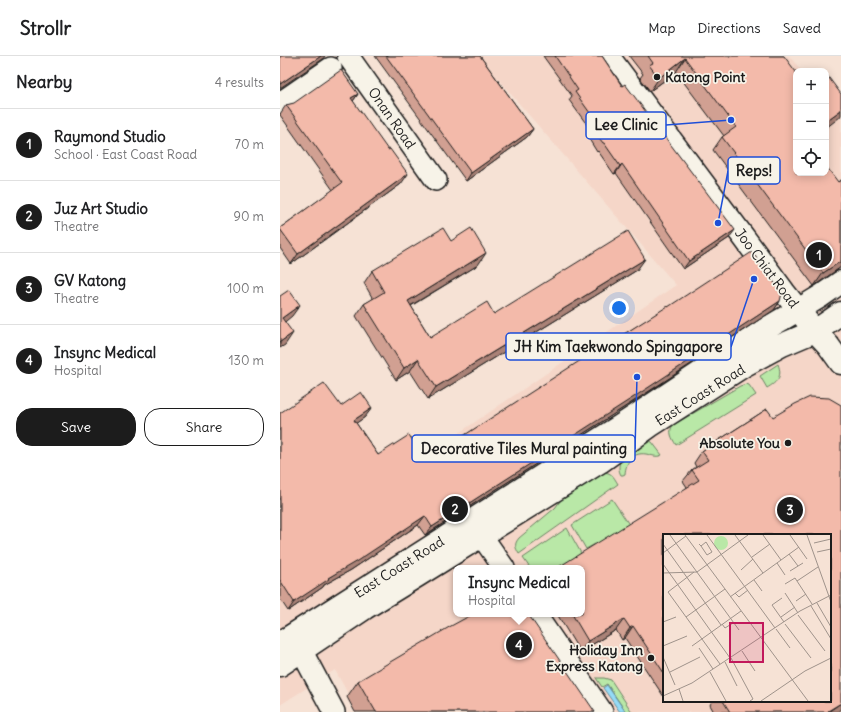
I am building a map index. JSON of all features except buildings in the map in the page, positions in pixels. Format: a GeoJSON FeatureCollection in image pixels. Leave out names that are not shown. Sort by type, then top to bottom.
{"type":"FeatureCollection","features":[{"type":"Feature","properties":{"kind":"main road","name":"Joo Chiat Road"},"geometry":{"type":"LineString","coordinates":[[608,56],[798,310],[828,345],[841,363]]}},
{"type":"Feature","properties":{"kind":"main road","name":"East Coast Road"},"geometry":{"type":"LineString","coordinates":[[286,648],[769,327],[821,296],[841,282]]}},
{"type":"Feature","properties":{"kind":"main road","name":"East Coast Road"},"geometry":{"type":"LineString","coordinates":[[286,648],[378,600],[600,462],[650,426],[745,366],[782,344],[815,331],[841,313]]}},
{"type":"Feature","properties":{"kind":"street","name":"Onan Road"},"geometry":{"type":"LineString","coordinates":[[348,56],[436,180]]}},
{"type":"Feature","properties":{"kind":"street"},"geometry":{"type":"LineString","coordinates":[[280,103],[331,68]]}},
{"type":"Feature","properties":{"kind":"street"},"geometry":{"type":"LineString","coordinates":[[481,536],[502,565]]}},
{"type":"Feature","properties":{"kind":"street"},"geometry":{"type":"LineString","coordinates":[[538,617],[602,712]]}},
{"type":"Feature","properties":{"kind":"street"},"geometry":{"type":"LineString","coordinates":[[286,648],[320,712]]}},
{"type":"Feature","properties":{"kind":"street"},"geometry":{"type":"LineString","coordinates":[[286,648],[334,712]]}},
{"type":"Feature","properties":{"kind":"shaded area"},"geometry":{"type":"Polygon","coordinates":[[[478,56],[789,56],[799,68],[793,68],[793,176],[829,176],[829,104],[841,119],[841,712],[358,712],[335,670],[280,705],[280,555],[676,285],[478,56]]]}},
{"type":"Feature","properties":{"kind":"green space"},"geometry":{"type":"Polygon","coordinates":[[[778,364],[780,372],[778,379],[774,384],[767,388],[760,376],[778,364]]]}},
{"type":"Feature","properties":{"kind":"green space"},"geometry":{"type":"Polygon","coordinates":[[[746,384],[749,385],[756,395],[676,445],[671,433],[673,425],[746,384]]]}},
{"type":"Feature","properties":{"kind":"green space"},"geometry":{"type":"Polygon","coordinates":[[[650,441],[662,455],[656,456],[641,454],[633,456],[628,462],[625,474],[621,475],[619,470],[620,461],[645,442],[650,441]]]}},
{"type":"Feature","properties":{"kind":"green space"},"geometry":{"type":"Polygon","coordinates":[[[601,472],[610,474],[618,484],[519,554],[516,542],[519,538],[555,508],[566,493],[601,472]]]}},
{"type":"Feature","properties":{"kind":"green space"},"geometry":{"type":"Polygon","coordinates":[[[612,499],[630,526],[597,547],[595,544],[586,549],[572,525],[612,499]]]}},
{"type":"Feature","properties":{"kind":"green space"},"geometry":{"type":"Polygon","coordinates":[[[567,528],[581,553],[567,565],[528,565],[523,558],[567,528]]]}},
{"type":"Feature","properties":{"kind":"green space"},"geometry":{"type":"Polygon","coordinates":[[[596,678],[611,680],[632,712],[626,712],[607,684],[602,687],[596,678]]]}},
{"type":"Feature","properties":{"kind":"water"},"geometry":{"type":"Polygon","coordinates":[[[607,685],[625,711],[620,712],[603,688],[607,685]]]}},
{"type":"Feature","properties":{"kind":"place","name":"Katong Point"},"geometry":{"type":"Point","coordinates":[657,77]}},
{"type":"Feature","properties":{"kind":"place","name":"Lee Clinic"},"geometry":{"type":"Point","coordinates":[731,120]}},
{"type":"Feature","properties":{"kind":"place","name":"Reps!"},"geometry":{"type":"Point","coordinates":[718,223]}},
{"type":"Feature","properties":{"kind":"place","name":"Raymond Studio"},"geometry":{"type":"Point","coordinates":[819,255]}},
{"type":"Feature","properties":{"kind":"place","name":"JH Kim Taekwondo Spingapore"},"geometry":{"type":"Point","coordinates":[754,279]}},
{"type":"Feature","properties":{"kind":"place","name":"Decorative Tiles Mural painting"},"geometry":{"type":"Point","coordinates":[637,377]}},
{"type":"Feature","properties":{"kind":"place","name":"Absolute You"},"geometry":{"type":"Point","coordinates":[788,443]}},
{"type":"Feature","properties":{"kind":"place","name":"Juz Art Studio"},"geometry":{"type":"Point","coordinates":[455,509]}},
{"type":"Feature","properties":{"kind":"place","name":"GV Katong"},"geometry":{"type":"Point","coordinates":[790,510]}},
{"type":"Feature","properties":{"kind":"place","name":"Insync Medical"},"geometry":{"type":"Point","coordinates":[519,645]}},
{"type":"Feature","properties":{"kind":"place","name":"Holiday Inn Express Katong"},"geometry":{"type":"Point","coordinates":[651,658]}}]}
